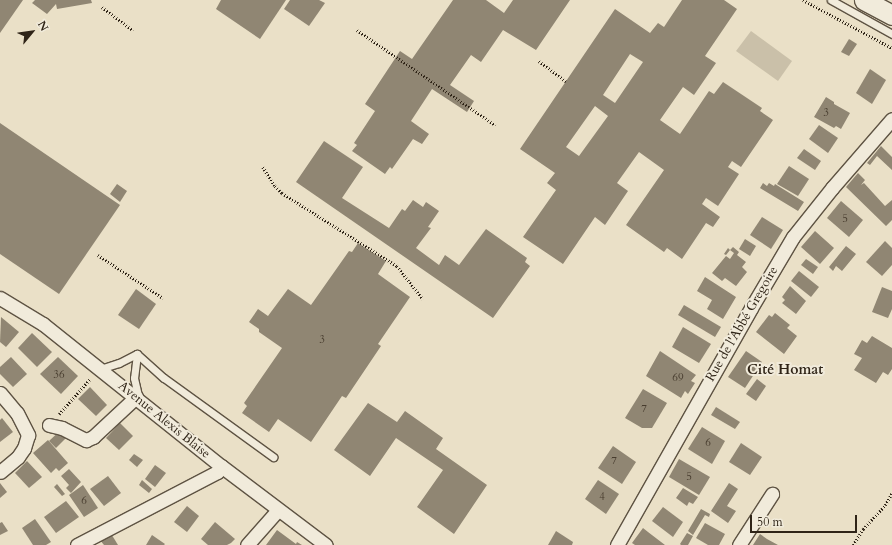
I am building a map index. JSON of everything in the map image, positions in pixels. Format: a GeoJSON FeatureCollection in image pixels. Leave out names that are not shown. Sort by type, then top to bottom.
{"type":"FeatureCollection","features":[{"type":"Feature","properties":{"kind":"main road"},"geometry":{"type":"LineString","coordinates":[[864,0],[892,15]]}},
{"type":"Feature","properties":{"kind":"street","name":"Rue de l'Abbé Gregoire"},"geometry":{"type":"LineString","coordinates":[[617,545],[751,308],[793,237],[832,188],[892,119]]}},
{"type":"Feature","properties":{"kind":"street","name":"Avenue Alexis Blaise"},"geometry":{"type":"LineString","coordinates":[[0,298],[44,324],[221,466],[326,545]]}},
{"type":"Feature","properties":{"kind":"street"},"geometry":{"type":"LineString","coordinates":[[0,393],[17,413],[28,435],[24,448],[18,457],[0,472]]}},
{"type":"Feature","properties":{"kind":"street"},"geometry":{"type":"LineString","coordinates":[[49,425],[62,428],[86,440],[93,437],[137,398]]}},
{"type":"Feature","properties":{"kind":"street"},"geometry":{"type":"LineString","coordinates":[[77,545],[217,472],[221,466]]}},
{"type":"Feature","properties":{"kind":"street"},"geometry":{"type":"LineString","coordinates":[[739,545],[772,494]]}},
{"type":"Feature","properties":{"kind":"street"},"geometry":{"type":"LineString","coordinates":[[248,545],[278,510]]}},
{"type":"Feature","properties":{"kind":"lane"},"geometry":{"type":"LineString","coordinates":[[831,0],[892,34]]}},
{"type":"Feature","properties":{"kind":"lane"},"geometry":{"type":"LineString","coordinates":[[100,369],[119,364],[137,354]]}},
{"type":"Feature","properties":{"kind":"lane"},"geometry":{"type":"LineString","coordinates":[[137,354],[134,378],[137,398]]}},
{"type":"Feature","properties":{"kind":"lane"},"geometry":{"type":"LineString","coordinates":[[137,354],[164,378],[274,457]]}},
{"type":"Feature","properties":{"kind":"path"},"geometry":{"type":"LineString","coordinates":[[803,0],[892,48]]}},
{"type":"Feature","properties":{"kind":"path"},"geometry":{"type":"LineString","coordinates":[[102,7],[133,30]]}},
{"type":"Feature","properties":{"kind":"path"},"geometry":{"type":"LineString","coordinates":[[357,30],[495,125]]}},
{"type":"Feature","properties":{"kind":"path"},"geometry":{"type":"LineString","coordinates":[[539,61],[566,81]]}},
{"type":"Feature","properties":{"kind":"path"},"geometry":{"type":"LineString","coordinates":[[263,167],[275,186],[282,193],[397,266],[423,299]]}},
{"type":"Feature","properties":{"kind":"path"},"geometry":{"type":"LineString","coordinates":[[98,255],[163,298]]}},
{"type":"Feature","properties":{"kind":"path"},"geometry":{"type":"LineString","coordinates":[[49,425],[100,369]]}},
{"type":"Feature","properties":{"kind":"path"},"geometry":{"type":"LineString","coordinates":[[853,545],[863,529],[885,505],[892,493]]}},
{"type":"Feature","properties":{"kind":"shaded area"},"geometry":{"type":"Polygon","coordinates":[[[751,31],[792,61],[778,81],[736,51],[751,31]]]}},
{"type":"Feature","properties":{"kind":"building"},"geometry":{"type":"Polygon","coordinates":[[[0,0],[23,0],[0,33],[0,0]]]}},
{"type":"Feature","properties":{"kind":"building"},"geometry":{"type":"Polygon","coordinates":[[[35,0],[91,0],[92,3],[57,9],[56,4],[47,14],[32,3],[35,0]]]}},
{"type":"Feature","properties":{"kind":"building"},"geometry":{"type":"Polygon","coordinates":[[[221,0],[286,0],[260,39],[216,9],[221,0]]]}},
{"type":"Feature","properties":{"kind":"building"},"geometry":{"type":"Polygon","coordinates":[[[290,0],[319,0],[325,3],[309,26],[284,9],[290,0]]]}},
{"type":"Feature","properties":{"kind":"building"},"geometry":{"type":"Polygon","coordinates":[[[453,0],[486,0],[504,13],[513,0],[570,0],[536,50],[503,30],[481,62],[471,55],[450,85],[474,101],[467,112],[432,89],[411,121],[429,134],[422,144],[413,139],[392,169],[390,167],[385,174],[352,151],[357,145],[354,143],[375,111],[365,104],[400,51],[412,59],[453,0]]]}},
{"type":"Feature","properties":{"kind":"building"},"geometry":{"type":"Polygon","coordinates":[[[682,0],[724,0],[737,9],[705,56],[716,63],[694,95],[683,87],[660,120],[680,134],[709,91],[714,94],[723,82],[762,108],[760,111],[773,120],[741,167],[732,161],[728,167],[739,174],[718,206],[706,198],[702,204],[720,217],[713,227],[706,223],[682,259],[667,248],[664,252],[626,225],[664,170],[639,152],[617,183],[628,191],[605,225],[595,217],[563,264],[523,237],[556,190],[547,183],[555,173],[520,149],[615,9],[650,33],[658,23],[664,27],[682,0]],[[630,54],[603,95],[615,103],[643,62],[630,54]],[[595,106],[566,147],[579,156],[608,116],[595,106]]]}},
{"type":"Feature","properties":{"kind":"building"},"geometry":{"type":"Polygon","coordinates":[[[849,39],[857,44],[849,56],[841,52],[849,39]]]}},
{"type":"Feature","properties":{"kind":"building"},"geometry":{"type":"Polygon","coordinates":[[[870,69],[886,80],[872,104],[856,93],[870,69]]]}},
{"type":"Feature","properties":{"kind":"building"},"geometry":{"type":"Polygon","coordinates":[[[826,97],[834,102],[834,104],[850,113],[841,129],[836,126],[834,128],[814,117],[826,97]]]}},
{"type":"Feature","properties":{"kind":"building"},"geometry":{"type":"Polygon","coordinates":[[[0,123],[120,205],[59,294],[0,254],[0,123]]]}},
{"type":"Feature","properties":{"kind":"building"},"geometry":{"type":"Polygon","coordinates":[[[819,125],[838,138],[828,153],[809,139],[819,125]]]}},
{"type":"Feature","properties":{"kind":"building"},"geometry":{"type":"Polygon","coordinates":[[[324,141],[363,167],[342,198],[389,228],[402,209],[405,211],[413,200],[423,207],[426,202],[439,211],[428,227],[431,228],[416,248],[439,265],[445,255],[459,265],[486,229],[527,258],[525,262],[530,266],[493,318],[296,182],[324,141]]]}},
{"type":"Feature","properties":{"kind":"building"},"geometry":{"type":"Polygon","coordinates":[[[881,146],[892,157],[892,170],[877,156],[870,165],[867,163],[881,146]]]}},
{"type":"Feature","properties":{"kind":"building"},"geometry":{"type":"Polygon","coordinates":[[[804,149],[821,161],[815,170],[797,158],[804,149]]]}},
{"type":"Feature","properties":{"kind":"building"},"geometry":{"type":"Polygon","coordinates":[[[789,166],[809,179],[798,196],[777,184],[789,166]]]}},
{"type":"Feature","properties":{"kind":"building"},"geometry":{"type":"Polygon","coordinates":[[[858,173],[865,180],[861,185],[864,183],[885,206],[892,200],[892,220],[886,226],[846,187],[858,173]]]}},
{"type":"Feature","properties":{"kind":"building"},"geometry":{"type":"Polygon","coordinates":[[[763,183],[767,186],[769,183],[774,186],[775,184],[804,202],[798,211],[760,188],[763,183]]]}},
{"type":"Feature","properties":{"kind":"building"},"geometry":{"type":"Polygon","coordinates":[[[117,184],[127,191],[120,202],[110,194],[117,184]]]}},
{"type":"Feature","properties":{"kind":"building"},"geometry":{"type":"Polygon","coordinates":[[[841,201],[863,220],[849,237],[827,218],[841,201]]]}},
{"type":"Feature","properties":{"kind":"building"},"geometry":{"type":"Polygon","coordinates":[[[762,217],[783,230],[771,249],[750,235],[762,217]]]}},
{"type":"Feature","properties":{"kind":"building"},"geometry":{"type":"Polygon","coordinates":[[[815,231],[834,248],[820,264],[801,247],[815,231]]]}},
{"type":"Feature","properties":{"kind":"building"},"geometry":{"type":"Polygon","coordinates":[[[745,239],[756,246],[750,256],[739,249],[745,239]]]}},
{"type":"Feature","properties":{"kind":"building"},"geometry":{"type":"Polygon","coordinates":[[[885,241],[892,248],[892,265],[882,276],[866,262],[885,241]]]}},
{"type":"Feature","properties":{"kind":"building"},"geometry":{"type":"Polygon","coordinates":[[[358,243],[386,261],[378,274],[410,297],[378,344],[381,346],[346,398],[342,396],[311,442],[278,419],[269,432],[242,413],[247,406],[244,403],[282,348],[259,332],[259,329],[249,322],[258,309],[268,316],[288,289],[311,305],[349,251],[352,252],[358,243]]]}},
{"type":"Feature","properties":{"kind":"building"},"geometry":{"type":"Polygon","coordinates":[[[846,246],[856,254],[842,271],[836,266],[833,271],[829,267],[846,246]]]}},
{"type":"Feature","properties":{"kind":"building"},"geometry":{"type":"Polygon","coordinates":[[[733,247],[739,252],[737,255],[746,262],[742,267],[747,272],[736,286],[725,278],[722,281],[712,273],[726,256],[730,259],[734,253],[730,250],[733,247]]]}},
{"type":"Feature","properties":{"kind":"building"},"geometry":{"type":"Polygon","coordinates":[[[728,248],[730,250],[726,255],[724,254],[728,248]]]}},
{"type":"Feature","properties":{"kind":"building"},"geometry":{"type":"Polygon","coordinates":[[[806,259],[818,267],[813,274],[801,265],[806,259]]]}},
{"type":"Feature","properties":{"kind":"building"},"geometry":{"type":"Polygon","coordinates":[[[799,271],[819,287],[811,297],[791,281],[799,271]]]}},
{"type":"Feature","properties":{"kind":"building"},"geometry":{"type":"Polygon","coordinates":[[[705,277],[736,297],[723,319],[707,309],[712,300],[697,291],[705,277]]]}},
{"type":"Feature","properties":{"kind":"building"},"geometry":{"type":"Polygon","coordinates":[[[790,286],[806,301],[796,314],[782,303],[785,300],[782,297],[790,286]]]}},
{"type":"Feature","properties":{"kind":"building"},"geometry":{"type":"Polygon","coordinates":[[[882,287],[892,291],[892,309],[888,318],[872,312],[882,287]]]}},
{"type":"Feature","properties":{"kind":"building"},"geometry":{"type":"Polygon","coordinates":[[[136,289],[156,304],[139,329],[118,315],[136,289]]]}},
{"type":"Feature","properties":{"kind":"building"},"geometry":{"type":"Polygon","coordinates":[[[684,305],[721,327],[715,337],[678,315],[684,305]]]}},
{"type":"Feature","properties":{"kind":"building"},"geometry":{"type":"Polygon","coordinates":[[[775,313],[790,325],[787,328],[797,336],[784,354],[756,332],[769,315],[772,317],[775,313]]]}},
{"type":"Feature","properties":{"kind":"building"},"geometry":{"type":"Polygon","coordinates":[[[1,317],[19,332],[6,347],[0,342],[1,317]]]}},
{"type":"Feature","properties":{"kind":"building"},"geometry":{"type":"Polygon","coordinates":[[[683,327],[711,344],[699,363],[672,347],[683,327]]]}},
{"type":"Feature","properties":{"kind":"building"},"geometry":{"type":"Polygon","coordinates":[[[32,333],[52,352],[37,367],[18,348],[32,333]]]}},
{"type":"Feature","properties":{"kind":"building"},"geometry":{"type":"Polygon","coordinates":[[[872,336],[892,348],[892,369],[888,375],[883,372],[876,383],[854,370],[862,358],[854,354],[862,340],[867,343],[872,336]]]}},
{"type":"Feature","properties":{"kind":"building"},"geometry":{"type":"Polygon","coordinates":[[[660,351],[696,375],[691,381],[695,383],[688,394],[685,391],[681,398],[646,376],[660,351]]]}},
{"type":"Feature","properties":{"kind":"building"},"geometry":{"type":"Polygon","coordinates":[[[746,351],[762,362],[745,388],[728,377],[746,351]]]}},
{"type":"Feature","properties":{"kind":"building"},"geometry":{"type":"Polygon","coordinates":[[[11,357],[27,374],[13,387],[0,374],[0,367],[11,357]]]}},
{"type":"Feature","properties":{"kind":"building"},"geometry":{"type":"Polygon","coordinates":[[[58,357],[78,376],[61,394],[40,374],[58,357]]]}},
{"type":"Feature","properties":{"kind":"building"},"geometry":{"type":"Polygon","coordinates":[[[757,379],[766,386],[756,401],[746,394],[757,379]]]}},
{"type":"Feature","properties":{"kind":"building"},"geometry":{"type":"Polygon","coordinates":[[[90,387],[107,405],[96,416],[78,399],[90,387]]]}},
{"type":"Feature","properties":{"kind":"building"},"geometry":{"type":"Polygon","coordinates":[[[643,389],[667,403],[652,428],[642,428],[625,418],[643,389]]]}},
{"type":"Feature","properties":{"kind":"building"},"geometry":{"type":"Polygon","coordinates":[[[368,403],[397,422],[405,411],[443,438],[436,449],[487,485],[454,534],[417,507],[443,470],[396,438],[370,476],[334,450],[368,403]]]}},
{"type":"Feature","properties":{"kind":"building"},"geometry":{"type":"Polygon","coordinates":[[[716,407],[740,422],[735,429],[711,415],[716,407]]]}},
{"type":"Feature","properties":{"kind":"building"},"geometry":{"type":"Polygon","coordinates":[[[2,418],[13,432],[0,442],[0,420],[2,418]]]}},
{"type":"Feature","properties":{"kind":"building"},"geometry":{"type":"Polygon","coordinates":[[[120,423],[133,436],[119,450],[106,438],[120,423]]]}},
{"type":"Feature","properties":{"kind":"building"},"geometry":{"type":"Polygon","coordinates":[[[702,427],[725,441],[712,464],[688,449],[702,427]]]}},
{"type":"Feature","properties":{"kind":"building"},"geometry":{"type":"Polygon","coordinates":[[[62,429],[68,436],[56,448],[49,441],[62,429]]]}},
{"type":"Feature","properties":{"kind":"building"},"geometry":{"type":"Polygon","coordinates":[[[48,440],[68,463],[59,471],[56,468],[51,473],[33,453],[48,440]]]}},
{"type":"Feature","properties":{"kind":"building"},"geometry":{"type":"Polygon","coordinates":[[[741,443],[762,457],[750,475],[729,462],[741,443]]]}},
{"type":"Feature","properties":{"kind":"building"},"geometry":{"type":"Polygon","coordinates":[[[613,446],[636,462],[622,484],[598,468],[613,446]]]}},
{"type":"Feature","properties":{"kind":"building"},"geometry":{"type":"Polygon","coordinates":[[[134,454],[143,460],[137,467],[129,460],[134,454]]]}},
{"type":"Feature","properties":{"kind":"building"},"geometry":{"type":"Polygon","coordinates":[[[679,459],[710,477],[699,495],[669,477],[679,459]]]}},
{"type":"Feature","properties":{"kind":"building"},"geometry":{"type":"Polygon","coordinates":[[[27,461],[42,477],[29,488],[15,473],[27,461]]]}},
{"type":"Feature","properties":{"kind":"building"},"geometry":{"type":"Polygon","coordinates":[[[155,465],[166,473],[155,487],[145,479],[155,465]]]}},
{"type":"Feature","properties":{"kind":"building"},"geometry":{"type":"Polygon","coordinates":[[[69,469],[81,482],[71,493],[66,488],[69,485],[61,476],[69,469]]]}},
{"type":"Feature","properties":{"kind":"building"},"geometry":{"type":"Polygon","coordinates":[[[108,476],[121,493],[104,506],[90,489],[108,476]]]}},
{"type":"Feature","properties":{"kind":"building"},"geometry":{"type":"Polygon","coordinates":[[[142,480],[152,489],[149,493],[139,485],[142,480]]]}},
{"type":"Feature","properties":{"kind":"building"},"geometry":{"type":"Polygon","coordinates":[[[598,480],[619,494],[606,514],[585,499],[598,480]]]}},
{"type":"Feature","properties":{"kind":"building"},"geometry":{"type":"Polygon","coordinates":[[[0,483],[7,492],[0,498],[0,483]]]}},
{"type":"Feature","properties":{"kind":"building"},"geometry":{"type":"Polygon","coordinates":[[[729,483],[738,489],[727,506],[736,511],[728,523],[711,511],[729,483]]]}},
{"type":"Feature","properties":{"kind":"building"},"geometry":{"type":"Polygon","coordinates":[[[57,484],[65,494],[62,496],[54,487],[57,484]]]}},
{"type":"Feature","properties":{"kind":"building"},"geometry":{"type":"Polygon","coordinates":[[[83,485],[98,508],[84,517],[69,495],[83,485]]]}},
{"type":"Feature","properties":{"kind":"building"},"geometry":{"type":"Polygon","coordinates":[[[683,488],[698,497],[693,504],[689,502],[687,506],[676,498],[683,488]]]}},
{"type":"Feature","properties":{"kind":"building"},"geometry":{"type":"Polygon","coordinates":[[[66,501],[79,517],[56,533],[44,517],[66,501]]]}},
{"type":"Feature","properties":{"kind":"building"},"geometry":{"type":"Polygon","coordinates":[[[187,506],[199,516],[187,532],[174,522],[187,506]]]}},
{"type":"Feature","properties":{"kind":"building"},"geometry":{"type":"Polygon","coordinates":[[[663,507],[683,522],[673,537],[652,521],[663,507]]]}},
{"type":"Feature","properties":{"kind":"building"},"geometry":{"type":"Polygon","coordinates":[[[701,509],[710,514],[709,517],[705,515],[693,535],[688,531],[701,509]]]}},
{"type":"Feature","properties":{"kind":"building"},"geometry":{"type":"Polygon","coordinates":[[[35,519],[51,542],[46,545],[33,545],[22,528],[35,519]]]}},
{"type":"Feature","properties":{"kind":"building"},"geometry":{"type":"Polygon","coordinates":[[[2,522],[8,531],[0,535],[0,523],[2,522]]]}},
{"type":"Feature","properties":{"kind":"building"},"geometry":{"type":"Polygon","coordinates":[[[215,522],[235,539],[231,543],[227,545],[208,545],[201,539],[215,522]]]}},
{"type":"Feature","properties":{"kind":"building"},"geometry":{"type":"Polygon","coordinates":[[[705,523],[725,534],[719,545],[708,545],[696,538],[705,523]]]}},
{"type":"Feature","properties":{"kind":"building"},"geometry":{"type":"Polygon","coordinates":[[[643,528],[665,545],[635,545],[632,543],[643,528]]]}},
{"type":"Feature","properties":{"kind":"building"},"geometry":{"type":"Polygon","coordinates":[[[277,530],[296,544],[297,542],[302,545],[266,545],[277,530]]]}},
{"type":"Feature","properties":{"kind":"building"},"geometry":{"type":"Polygon","coordinates":[[[556,531],[573,542],[572,545],[548,545],[556,531]]]}},
{"type":"Feature","properties":{"kind":"building"},"geometry":{"type":"Polygon","coordinates":[[[110,532],[118,545],[104,545],[100,540],[110,532]]]}},
{"type":"Feature","properties":{"kind":"building"},"geometry":{"type":"Polygon","coordinates":[[[687,533],[693,536],[688,545],[681,545],[680,544],[687,533]]]}},
{"type":"Feature","properties":{"kind":"building"},"geometry":{"type":"Polygon","coordinates":[[[760,534],[767,539],[778,545],[753,545],[760,534]]]}},
{"type":"Feature","properties":{"kind":"building"},"geometry":{"type":"Polygon","coordinates":[[[152,535],[165,544],[146,545],[152,535]]]}},
{"type":"Feature","properties":{"kind":"district","name":"Cité Homat"},"geometry":{"type":"Point","coordinates":[785,370]}}]}
